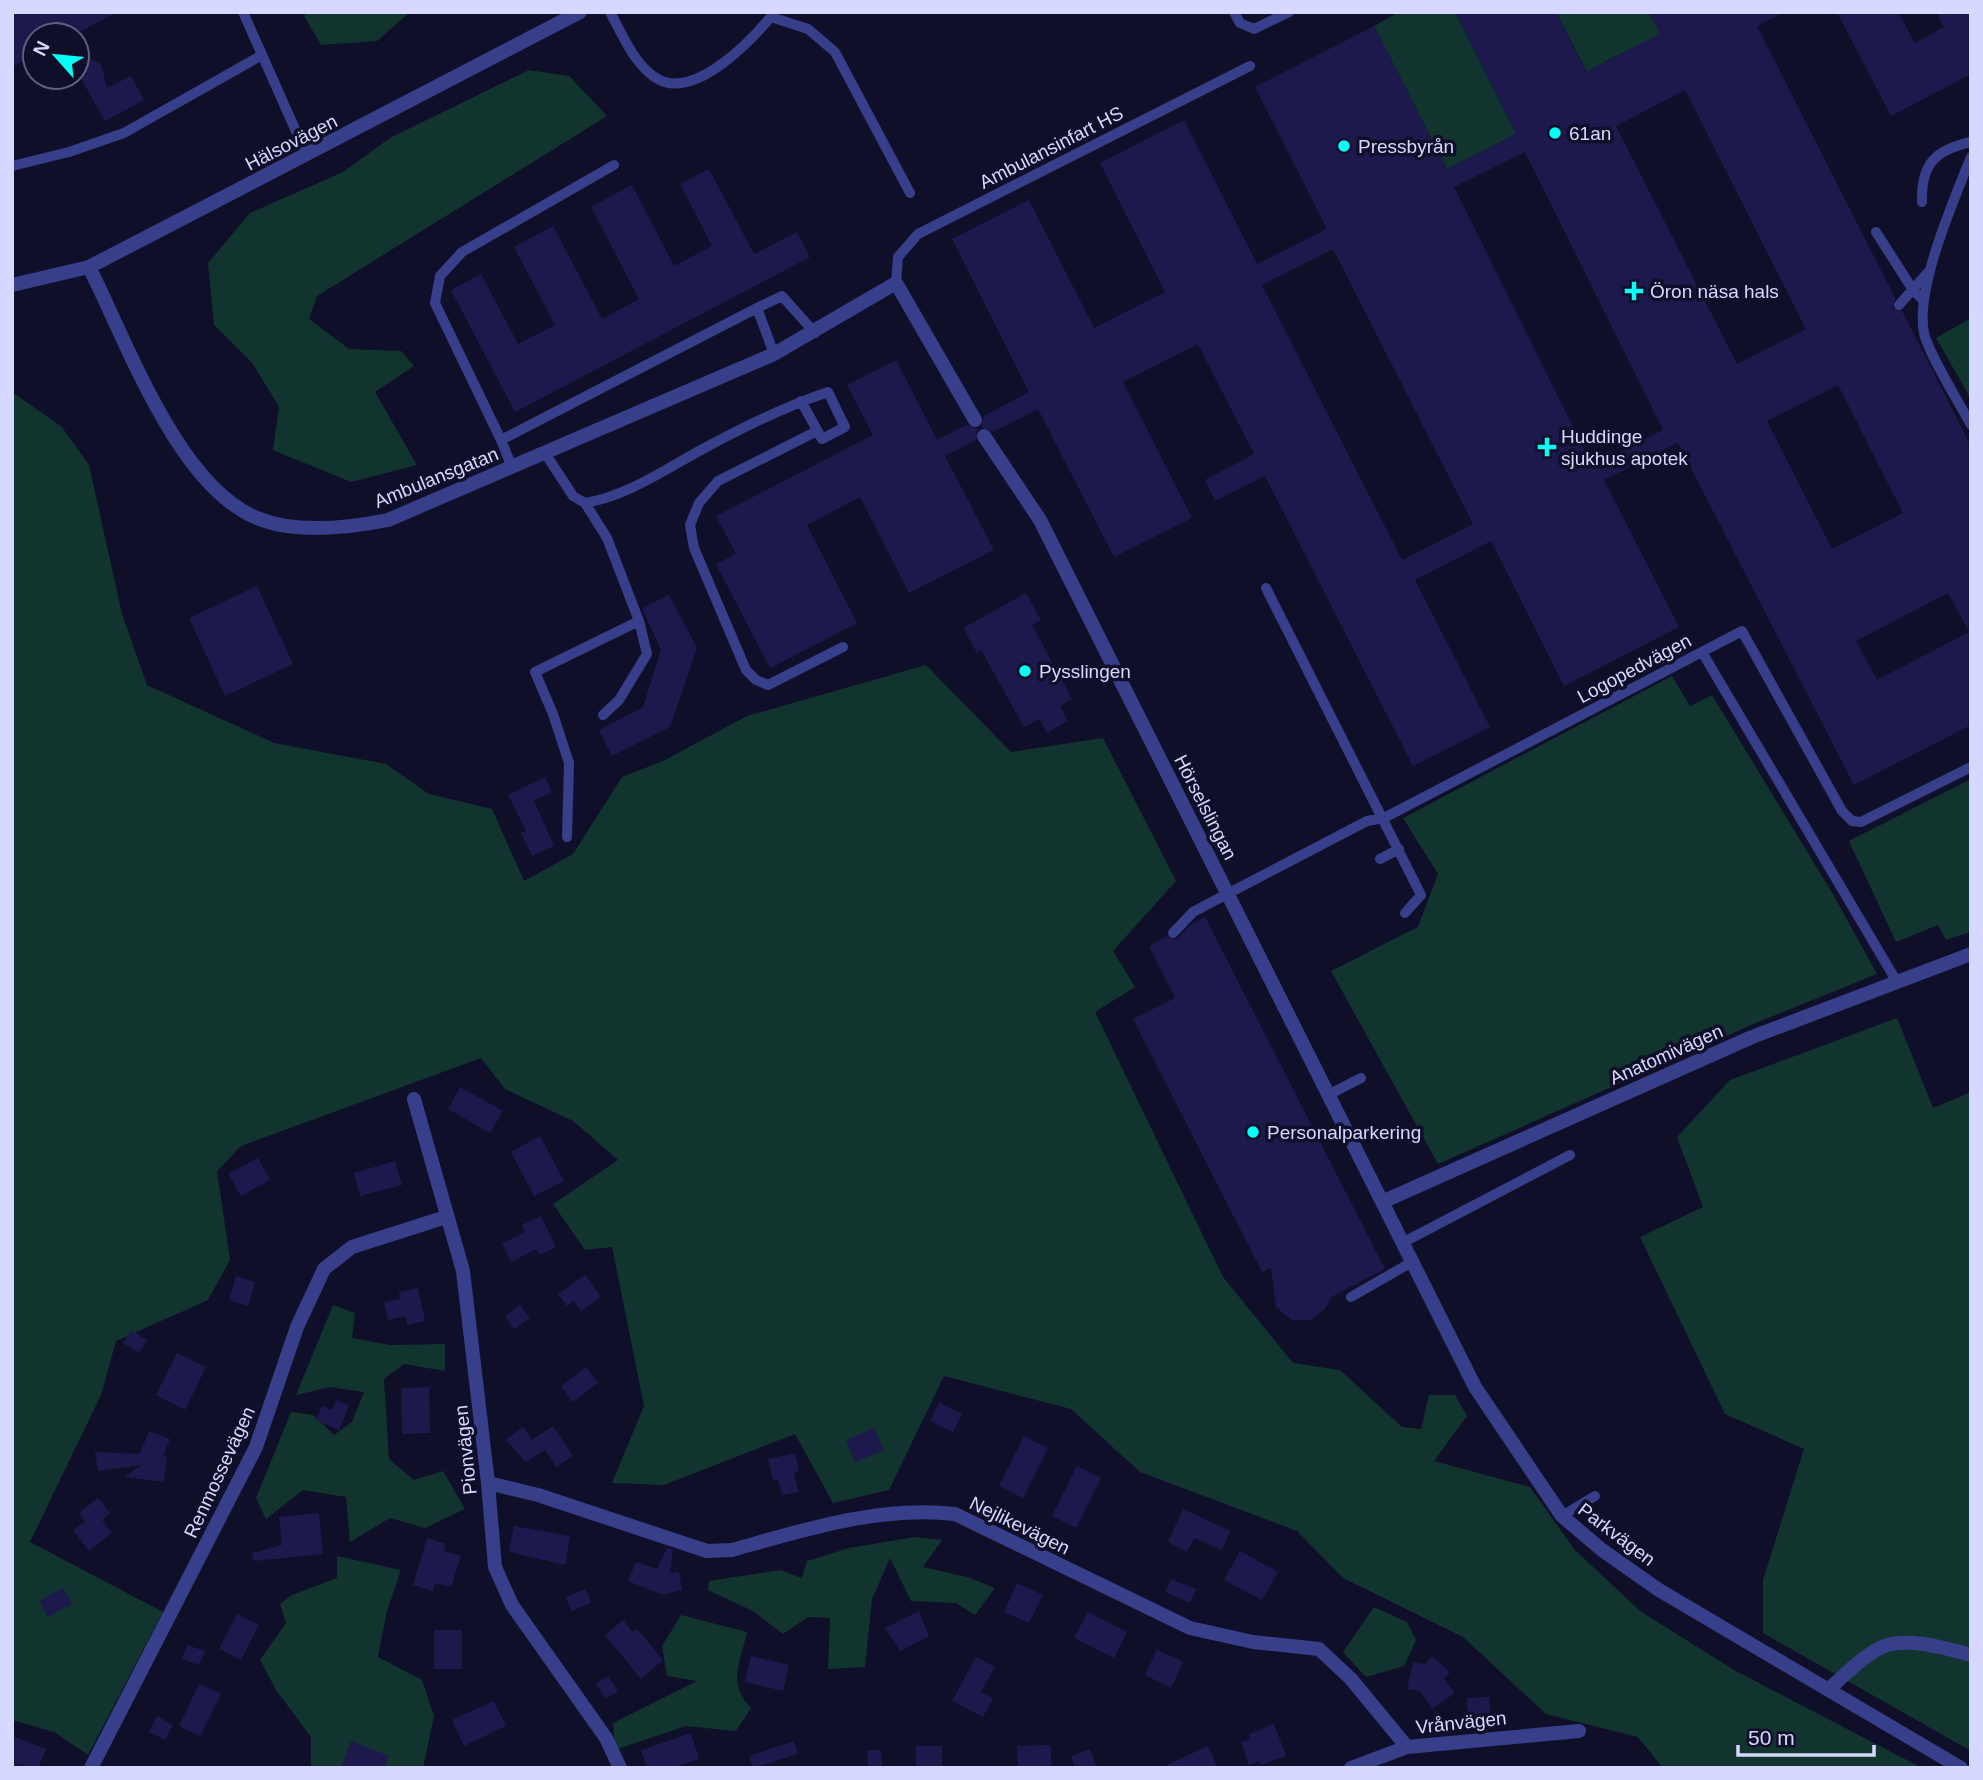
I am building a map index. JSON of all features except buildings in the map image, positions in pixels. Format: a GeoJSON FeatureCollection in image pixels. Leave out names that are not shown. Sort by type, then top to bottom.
{"type":"FeatureCollection","features":[{"type":"Feature","properties":{"kind":"street","name":"Hälsovägen"},"geometry":{"type":"LineString","coordinates":[[12,285],[89,267],[580,12]]}},
{"type":"Feature","properties":{"kind":"street","name":"Ambulansgatan"},"geometry":{"type":"LineString","coordinates":[[89,267],[184,455],[229,503],[258,519],[289,526],[352,527],[388,520],[774,354],[815,333],[896,283]]}},
{"type":"Feature","properties":{"kind":"street"},"geometry":{"type":"LineString","coordinates":[[896,283],[975,420]]}},
{"type":"Feature","properties":{"kind":"street","name":"Hörselslingan"},"geometry":{"type":"LineString","coordinates":[[984,436],[1040,520],[1382,1202]]}},
{"type":"Feature","properties":{"kind":"street","name":"Anatomivägen"},"geometry":{"type":"LineString","coordinates":[[1382,1202],[1752,1037],[1971,954]]}},
{"type":"Feature","properties":{"kind":"street","name":"Pionvägen"},"geometry":{"type":"LineString","coordinates":[[414,1099],[463,1271],[495,1567],[512,1605],[606,1738],[620,1768]]}},
{"type":"Feature","properties":{"kind":"street","name":"Parkvägen"},"geometry":{"type":"LineString","coordinates":[[1382,1202],[1475,1387],[1562,1516],[1602,1550],[1659,1590],[1830,1688],[1961,1768]]}},
{"type":"Feature","properties":{"kind":"street","name":"Renmossevägen"},"geometry":{"type":"LineString","coordinates":[[91,1768],[256,1447],[297,1327],[324,1269],[352,1247],[446,1217]]}},
{"type":"Feature","properties":{"kind":"street","name":"Nejlikevägen"},"geometry":{"type":"LineString","coordinates":[[488,1483],[538,1495],[707,1551],[732,1550],[884,1514],[922,1510],[955,1514],[1190,1628],[1253,1642],[1319,1649],[1350,1679],[1407,1747]]}},
{"type":"Feature","properties":{"kind":"street"},"geometry":{"type":"LineString","coordinates":[[1830,1688],[1878,1649],[1893,1644],[1938,1647],[1971,1655]]}},
{"type":"Feature","properties":{"kind":"street","name":"Vrånvägen"},"geometry":{"type":"LineString","coordinates":[[1351,1768],[1407,1747],[1579,1731]]}},
{"type":"Feature","properties":{"kind":"lane"},"geometry":{"type":"LineString","coordinates":[[243,12],[307,156]]}},
{"type":"Feature","properties":{"kind":"lane"},"geometry":{"type":"LineString","coordinates":[[610,12],[637,60],[655,78],[671,85],[687,83],[704,76],[759,32],[773,15],[808,29],[835,52],[910,193]]}},
{"type":"Feature","properties":{"kind":"lane"},"geometry":{"type":"LineString","coordinates":[[1234,12],[1240,23],[1254,29],[1289,12]]}},
{"type":"Feature","properties":{"kind":"lane"},"geometry":{"type":"LineString","coordinates":[[12,166],[69,152],[124,133],[261,55]]}},
{"type":"Feature","properties":{"kind":"lane","name":"Ambulansinfart HS"},"geometry":{"type":"LineString","coordinates":[[896,283],[898,257],[918,234],[1250,66]]}},
{"type":"Feature","properties":{"kind":"lane"},"geometry":{"type":"LineString","coordinates":[[1922,202],[1922,181],[1928,166],[1946,148],[1971,142]]}},
{"type":"Feature","properties":{"kind":"lane"},"geometry":{"type":"LineString","coordinates":[[1971,157],[1947,217],[1923,300],[1924,334],[1971,425]]}},
{"type":"Feature","properties":{"kind":"lane"},"geometry":{"type":"LineString","coordinates":[[512,467],[435,303],[440,276],[462,252],[614,165]]}},
{"type":"Feature","properties":{"kind":"lane"},"geometry":{"type":"LineString","coordinates":[[1876,232],[1913,290],[1923,300]]}},
{"type":"Feature","properties":{"kind":"lane"},"geometry":{"type":"LineString","coordinates":[[1899,305],[1933,267]]}},
{"type":"Feature","properties":{"kind":"lane"},"geometry":{"type":"LineString","coordinates":[[501,440],[782,296],[815,333]]}},
{"type":"Feature","properties":{"kind":"lane"},"geometry":{"type":"LineString","coordinates":[[757,308],[774,354]]}},
{"type":"Feature","properties":{"kind":"lane"},"geometry":{"type":"LineString","coordinates":[[585,503],[612,499],[713,443],[801,401],[828,392],[845,427],[822,439],[801,401]]}},
{"type":"Feature","properties":{"kind":"lane"},"geometry":{"type":"LineString","coordinates":[[817,431],[718,481],[699,503],[690,525],[694,548],[746,670],[756,680],[768,685],[843,647]]}},
{"type":"Feature","properties":{"kind":"lane"},"geometry":{"type":"LineString","coordinates":[[545,453],[573,496],[585,503],[607,538],[639,621],[647,654],[619,700],[603,715]]}},
{"type":"Feature","properties":{"kind":"lane"},"geometry":{"type":"LineString","coordinates":[[1266,588],[1305,670],[1384,818],[1421,895],[1405,913]]}},
{"type":"Feature","properties":{"kind":"lane"},"geometry":{"type":"LineString","coordinates":[[567,837],[569,763],[553,714],[535,672],[639,621]]}},
{"type":"Feature","properties":{"kind":"lane","name":"Logopedvägen"},"geometry":{"type":"LineString","coordinates":[[1173,933],[1193,912],[1367,821],[1384,818],[1742,631],[1842,811],[1852,821],[1861,822],[1971,767]]}},
{"type":"Feature","properties":{"kind":"lane"},"geometry":{"type":"LineString","coordinates":[[1702,652],[1897,982]]}},
{"type":"Feature","properties":{"kind":"lane"},"geometry":{"type":"LineString","coordinates":[[1380,859],[1399,849]]}},
{"type":"Feature","properties":{"kind":"lane"},"geometry":{"type":"LineString","coordinates":[[1328,1095],[1361,1078]]}},
{"type":"Feature","properties":{"kind":"lane"},"geometry":{"type":"LineString","coordinates":[[1402,1243],[1570,1155]]}},
{"type":"Feature","properties":{"kind":"lane"},"geometry":{"type":"LineString","coordinates":[[1351,1297],[1412,1262]]}},
{"type":"Feature","properties":{"kind":"lane"},"geometry":{"type":"LineString","coordinates":[[1562,1516],[1595,1496]]}},
{"type":"Feature","properties":{"kind":"green space"},"geometry":{"type":"Polygon","coordinates":[[[307,12],[410,12],[377,41],[321,45],[304,16],[307,12]]]}},
{"type":"Feature","properties":{"kind":"green space"},"geometry":{"type":"Polygon","coordinates":[[[1399,12],[1455,12],[1516,134],[1447,169],[1374,26],[1399,12]]]}},
{"type":"Feature","properties":{"kind":"green space"},"geometry":{"type":"Polygon","coordinates":[[[1556,12],[1649,12],[1668,49],[1643,43],[1604,62],[1594,86],[1556,12]]]}},
{"type":"Feature","properties":{"kind":"green space"},"geometry":{"type":"Polygon","coordinates":[[[529,70],[569,76],[607,116],[317,296],[309,319],[349,349],[401,351],[414,366],[375,392],[417,465],[351,482],[273,450],[279,407],[253,364],[214,325],[208,263],[250,213],[343,172],[390,138],[529,70]]]}},
{"type":"Feature","properties":{"kind":"green space"},"geometry":{"type":"Polygon","coordinates":[[[1971,318],[1971,399],[1936,338],[1971,318]]]}},
{"type":"Feature","properties":{"kind":"green space"},"geometry":{"type":"Polygon","coordinates":[[[12,392],[62,427],[89,465],[122,614],[147,685],[274,743],[386,764],[429,794],[492,809],[524,881],[573,854],[622,777],[663,761],[747,716],[926,665],[1011,752],[1103,738],[1176,881],[1113,951],[1135,987],[1095,1012],[1223,1277],[1293,1363],[1340,1370],[1402,1427],[1421,1429],[1429,1395],[1455,1395],[1467,1416],[1434,1461],[1530,1487],[1574,1549],[1640,1611],[1734,1670],[1922,1768],[1663,1768],[1638,1737],[1546,1714],[1463,1637],[1343,1578],[1297,1531],[1140,1472],[1071,1409],[944,1376],[889,1490],[833,1503],[795,1434],[664,1485],[612,1483],[644,1406],[612,1247],[585,1250],[553,1204],[618,1160],[573,1121],[505,1089],[481,1058],[241,1146],[217,1171],[230,1260],[208,1300],[116,1341],[101,1395],[30,1542],[163,1612],[88,1755],[54,1732],[12,1720],[12,392]]]}},
{"type":"Feature","properties":{"kind":"green space"},"geometry":{"type":"Polygon","coordinates":[[[1672,676],[1690,706],[1712,695],[1834,896],[1877,974],[1751,1025],[1438,1164],[1331,971],[1418,927],[1438,874],[1403,818],[1672,676]]]}},
{"type":"Feature","properties":{"kind":"green space"},"geometry":{"type":"Polygon","coordinates":[[[1971,779],[1971,932],[1946,940],[1938,925],[1896,942],[1849,841],[1971,779]]]}},
{"type":"Feature","properties":{"kind":"green space"},"geometry":{"type":"Polygon","coordinates":[[[1897,1018],[1933,1108],[1971,1092],[1971,1751],[1763,1633],[1763,1580],[1804,1449],[1725,1414],[1640,1237],[1703,1207],[1677,1137],[1730,1080],[1897,1018]]]}},
{"type":"Feature","properties":{"kind":"green space"},"geometry":{"type":"Polygon","coordinates":[[[333,1305],[355,1313],[352,1338],[390,1345],[445,1344],[445,1371],[404,1364],[384,1379],[389,1459],[414,1480],[443,1471],[465,1509],[425,1528],[390,1518],[350,1542],[346,1497],[303,1490],[266,1519],[256,1498],[291,1412],[313,1415],[334,1435],[352,1422],[364,1392],[330,1387],[296,1395],[333,1305]]]}},
{"type":"Feature","properties":{"kind":"green space"},"geometry":{"type":"Polygon","coordinates":[[[915,1537],[942,1540],[923,1567],[967,1577],[995,1588],[975,1615],[956,1603],[911,1601],[890,1558],[872,1599],[865,1667],[828,1669],[830,1618],[808,1617],[783,1634],[753,1611],[708,1590],[709,1581],[780,1570],[802,1578],[807,1561],[849,1548],[915,1537]]]}},
{"type":"Feature","properties":{"kind":"green space"},"geometry":{"type":"Polygon","coordinates":[[[337,1556],[401,1570],[387,1611],[378,1657],[422,1680],[434,1716],[423,1768],[311,1768],[311,1737],[276,1690],[260,1660],[286,1623],[280,1604],[292,1595],[337,1578],[337,1556]]]}},
{"type":"Feature","properties":{"kind":"green space"},"geometry":{"type":"Polygon","coordinates":[[[1374,1607],[1407,1622],[1416,1640],[1404,1666],[1366,1677],[1343,1652],[1374,1607]]]}},
{"type":"Feature","properties":{"kind":"green space"},"geometry":{"type":"Polygon","coordinates":[[[681,1615],[747,1632],[737,1681],[739,1690],[751,1708],[736,1731],[686,1726],[615,1750],[613,1723],[697,1681],[667,1676],[662,1646],[681,1615]]]}},
{"type":"Feature","properties":{"kind":"place","name":"61an"},"geometry":{"type":"Point","coordinates":[1555,133]}},
{"type":"Feature","properties":{"kind":"place","name":"Pressbyrån"},"geometry":{"type":"Point","coordinates":[1344,146]}},
{"type":"Feature","properties":{"kind":"place","name":"Öron näsa hals"},"geometry":{"type":"Point","coordinates":[1634,291]}},
{"type":"Feature","properties":{"kind":"place","name":"Huddinge sjukhus apotek"},"geometry":{"type":"Point","coordinates":[1547,447]}},
{"type":"Feature","properties":{"kind":"place","name":"Pysslingen"},"geometry":{"type":"Point","coordinates":[1025,671]}},
{"type":"Feature","properties":{"kind":"place","name":"Personalparkering"},"geometry":{"type":"Point","coordinates":[1253,1132]}}]}
